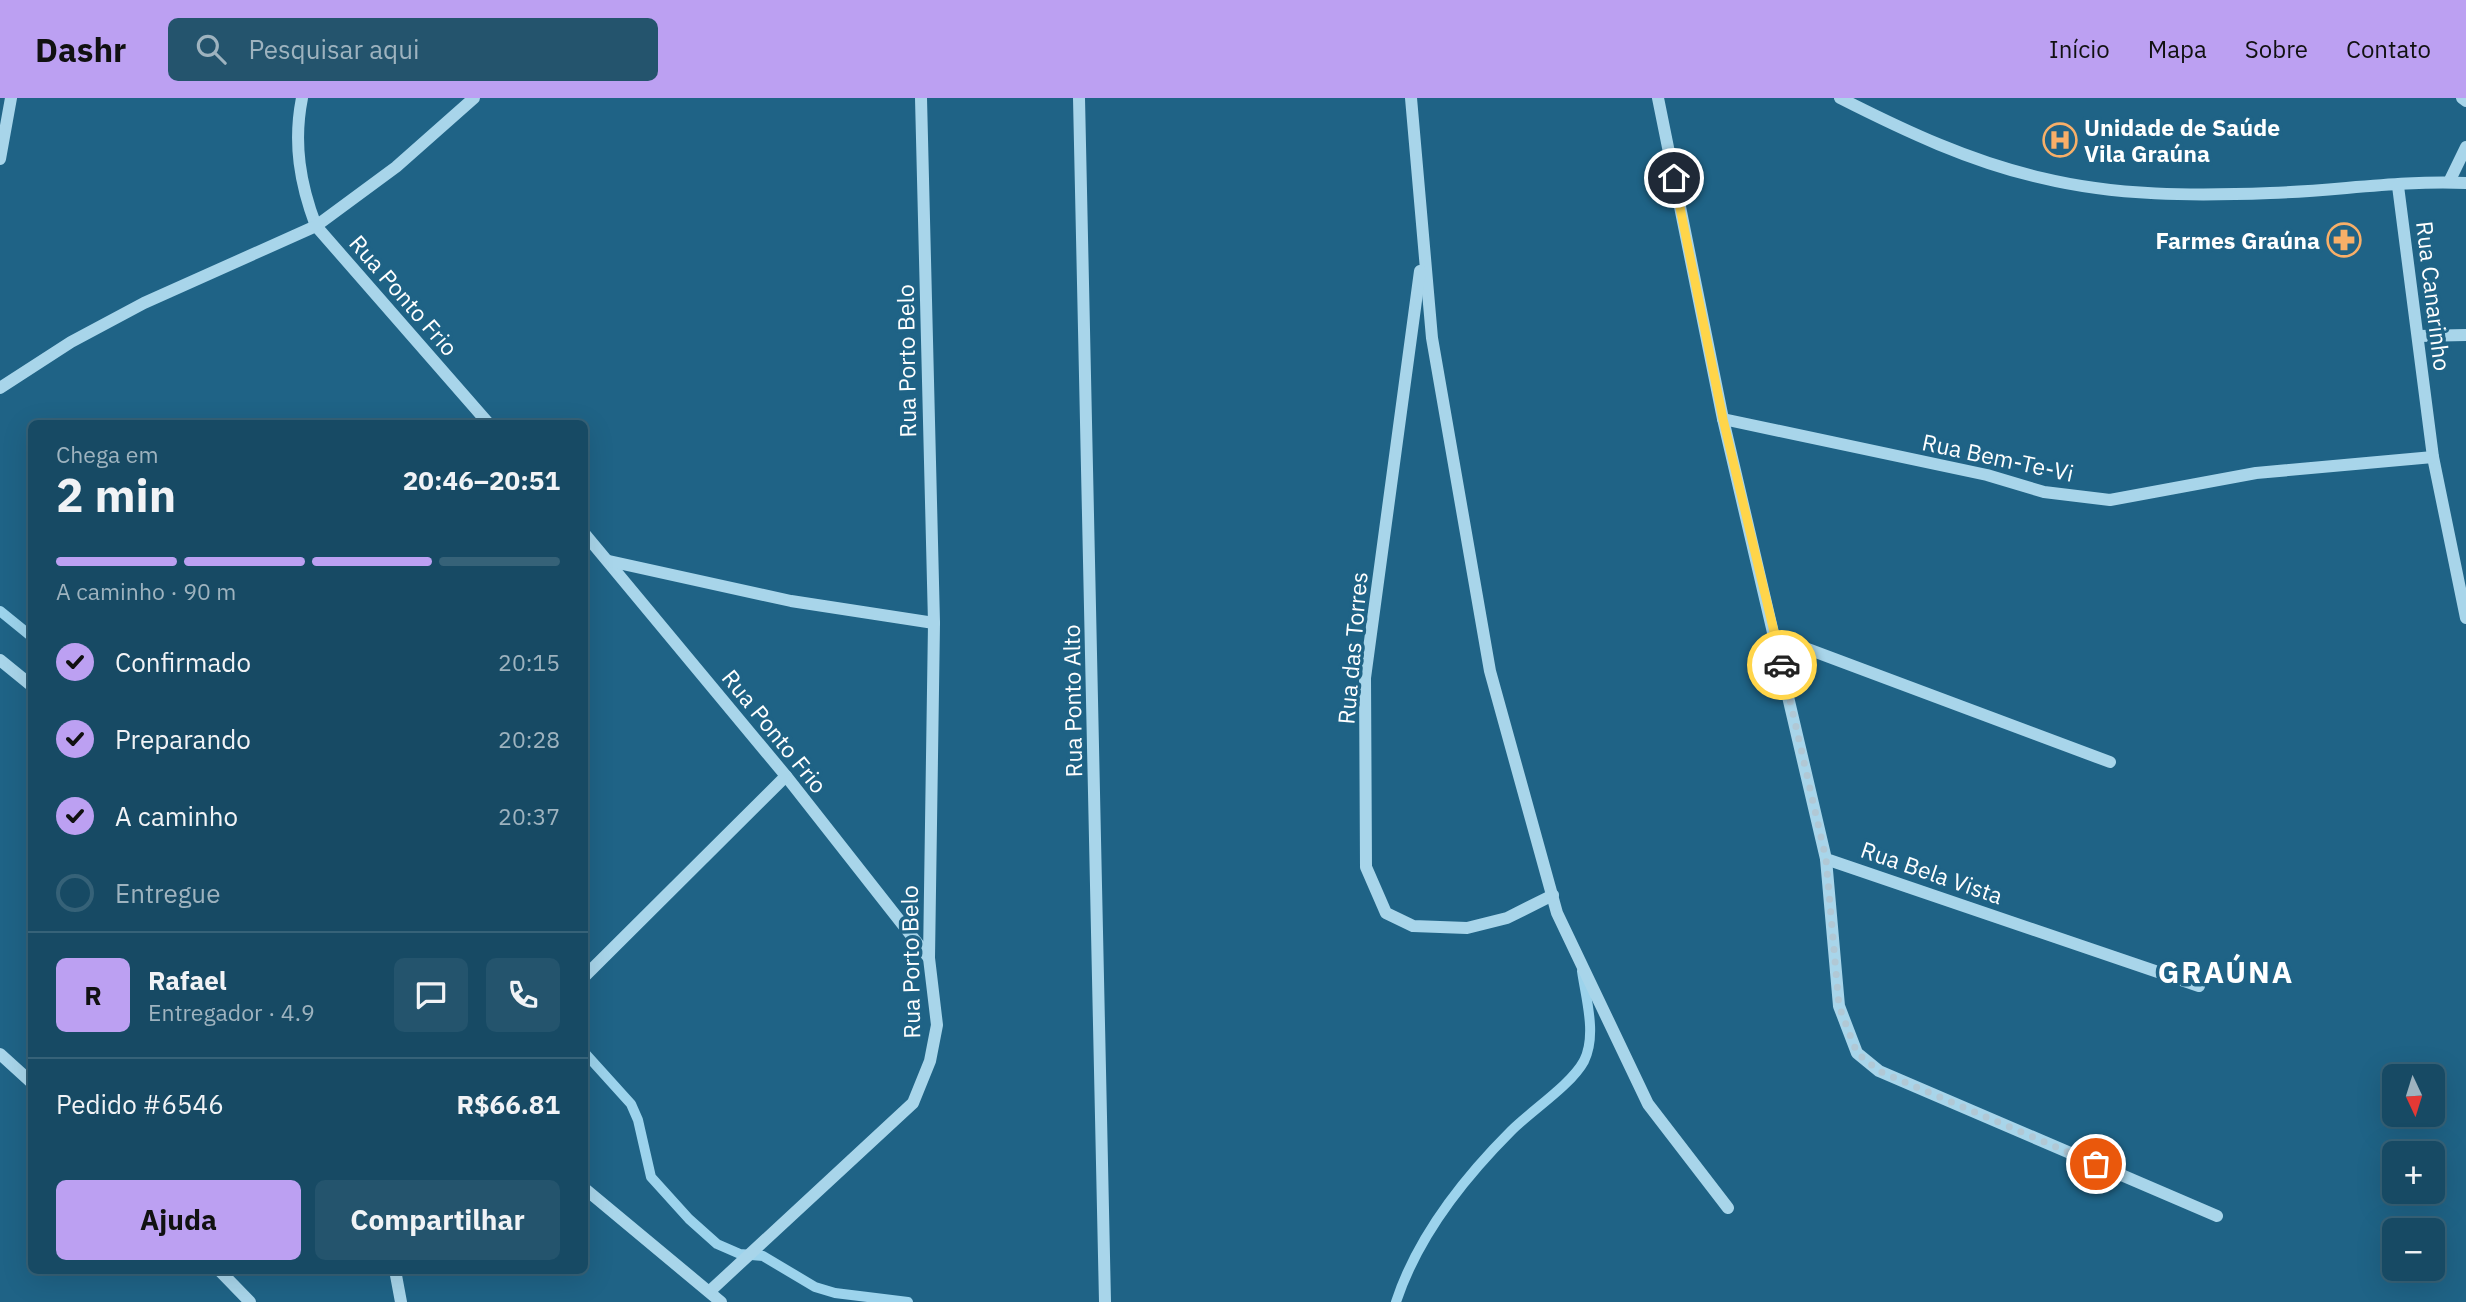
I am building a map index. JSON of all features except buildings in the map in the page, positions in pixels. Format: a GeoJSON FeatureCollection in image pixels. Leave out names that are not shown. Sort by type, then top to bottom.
{"type":"FeatureCollection","features":[{"type":"Feature","properties":{"kind":"street"},"geometry":{"type":"LineString","coordinates":[[0,159],[11,98]]}},
{"type":"Feature","properties":{"kind":"street"},"geometry":{"type":"LineString","coordinates":[[302,98],[297,149],[303,191],[316,226]]}},
{"type":"Feature","properties":{"kind":"street"},"geometry":{"type":"LineString","coordinates":[[0,388],[71,342],[144,303],[316,226],[396,167],[474,98]]}},
{"type":"Feature","properties":{"kind":"street","name":"Rua Porto Belo"},"geometry":{"type":"LineString","coordinates":[[710,1291],[913,1103],[930,1061],[937,1025],[929,958],[934,623],[921,98]]}},
{"type":"Feature","properties":{"kind":"street","name":"Rua Ponto Alto"},"geometry":{"type":"LineString","coordinates":[[1079,98],[1105,1302]]}},
{"type":"Feature","properties":{"kind":"street","name":"Rua das Torres"},"geometry":{"type":"LineString","coordinates":[[1411,98],[1432,338],[1490,671],[1557,913],[1648,1104],[1728,1208]]}},
{"type":"Feature","properties":{"kind":"street","name":"Rua Bela Vista"},"geometry":{"type":"LineString","coordinates":[[1658,98],[1723,419],[1826,859],[2199,986]]}},
{"type":"Feature","properties":{"kind":"street"},"geometry":{"type":"LineString","coordinates":[[1840,98],[1940,146],[2043,179],[2159,195],[2270,193],[2466,183]]}},
{"type":"Feature","properties":{"kind":"street"},"geometry":{"type":"LineString","coordinates":[[2449,182],[2466,147]]}},
{"type":"Feature","properties":{"kind":"street","name":"Rua Canarinho"},"geometry":{"type":"LineString","coordinates":[[2398,186],[2433,457],[2466,618]]}},
{"type":"Feature","properties":{"kind":"street","name":"Rua Ponto Frio"},"geometry":{"type":"LineString","coordinates":[[316,226],[486,420]]}},
{"type":"Feature","properties":{"kind":"street","name":"Rua das Torres"},"geometry":{"type":"LineString","coordinates":[[1423,251],[1365,678],[1366,867],[1386,913],[1413,926],[1467,928],[1507,919],[1553,895]]}},
{"type":"Feature","properties":{"kind":"street"},"geometry":{"type":"LineString","coordinates":[[2418,336],[2466,335]]}},
{"type":"Feature","properties":{"kind":"street","name":"Rua Bem-Te-Vi"},"geometry":{"type":"LineString","coordinates":[[1723,419],[1986,475],[2044,492],[2110,500],[2256,473],[2433,457]]}},
{"type":"Feature","properties":{"kind":"street","name":"Rua Ponto Frio"},"geometry":{"type":"LineString","coordinates":[[588,537],[786,776],[929,958]]}},
{"type":"Feature","properties":{"kind":"street"},"geometry":{"type":"LineString","coordinates":[[609,561],[791,601],[934,623]]}},
{"type":"Feature","properties":{"kind":"street"},"geometry":{"type":"LineString","coordinates":[[1776,637],[2110,762]]}},
{"type":"Feature","properties":{"kind":"street"},"geometry":{"type":"LineString","coordinates":[[0,660],[28,683]]}},
{"type":"Feature","properties":{"kind":"street"},"geometry":{"type":"LineString","coordinates":[[588,973],[786,776]]}},
{"type":"Feature","properties":{"kind":"street"},"geometry":{"type":"LineString","coordinates":[[1826,859],[1839,1006],[1857,1053],[1879,1071],[2217,1216]]}},
{"type":"Feature","properties":{"kind":"street"},"geometry":{"type":"LineString","coordinates":[[0,1054],[28,1079]]}},
{"type":"Feature","properties":{"kind":"street"},"geometry":{"type":"LineString","coordinates":[[588,1191],[721,1302]]}},
{"type":"Feature","properties":{"kind":"street"},"geometry":{"type":"LineString","coordinates":[[223,1274],[250,1302]]}},
{"type":"Feature","properties":{"kind":"street"},"geometry":{"type":"LineString","coordinates":[[396,1274],[401,1302]]}},
{"type":"Feature","properties":{"kind":"waterway"},"geometry":{"type":"LineString","coordinates":[[0,611],[28,634]]}},
{"type":"Feature","properties":{"kind":"waterway"},"geometry":{"type":"LineString","coordinates":[[1396,1302],[1416,1255],[1459,1189],[1511,1131],[1561,1088],[1584,1061],[1588,1051],[1590,1028],[1582,971]]}},
{"type":"Feature","properties":{"kind":"waterway"},"geometry":{"type":"LineString","coordinates":[[588,1056],[631,1104],[638,1120],[651,1177],[689,1219],[717,1244],[740,1254],[763,1256],[815,1287],[835,1293],[908,1302]]}},
{"type":"Feature","properties":{"kind":"way so far"},"geometry":{"type":"LineString","coordinates":[[1782,665],[1826,859],[1839,1006],[1857,1053],[1879,1071],[2096,1164]]}},
{"type":"Feature","properties":{"kind":"place","name":"Unidade de Saúde Vila Graúna"},"geometry":{"type":"Point","coordinates":[2060,140]}},
{"type":"Feature","properties":{"kind":"place","name":"Farmes Graúna"},"geometry":{"type":"Point","coordinates":[2344,240]}},
{"type":"Feature","properties":{"kind":"district","name":"GRAÚNA"},"geometry":{"type":"Point","coordinates":[2226,971]}},
{"type":"Feature","properties":{"kind":"route"},"geometry":{"type":"LineString","coordinates":[[1674,178],[1723,419],[1782,665]]}}]}
